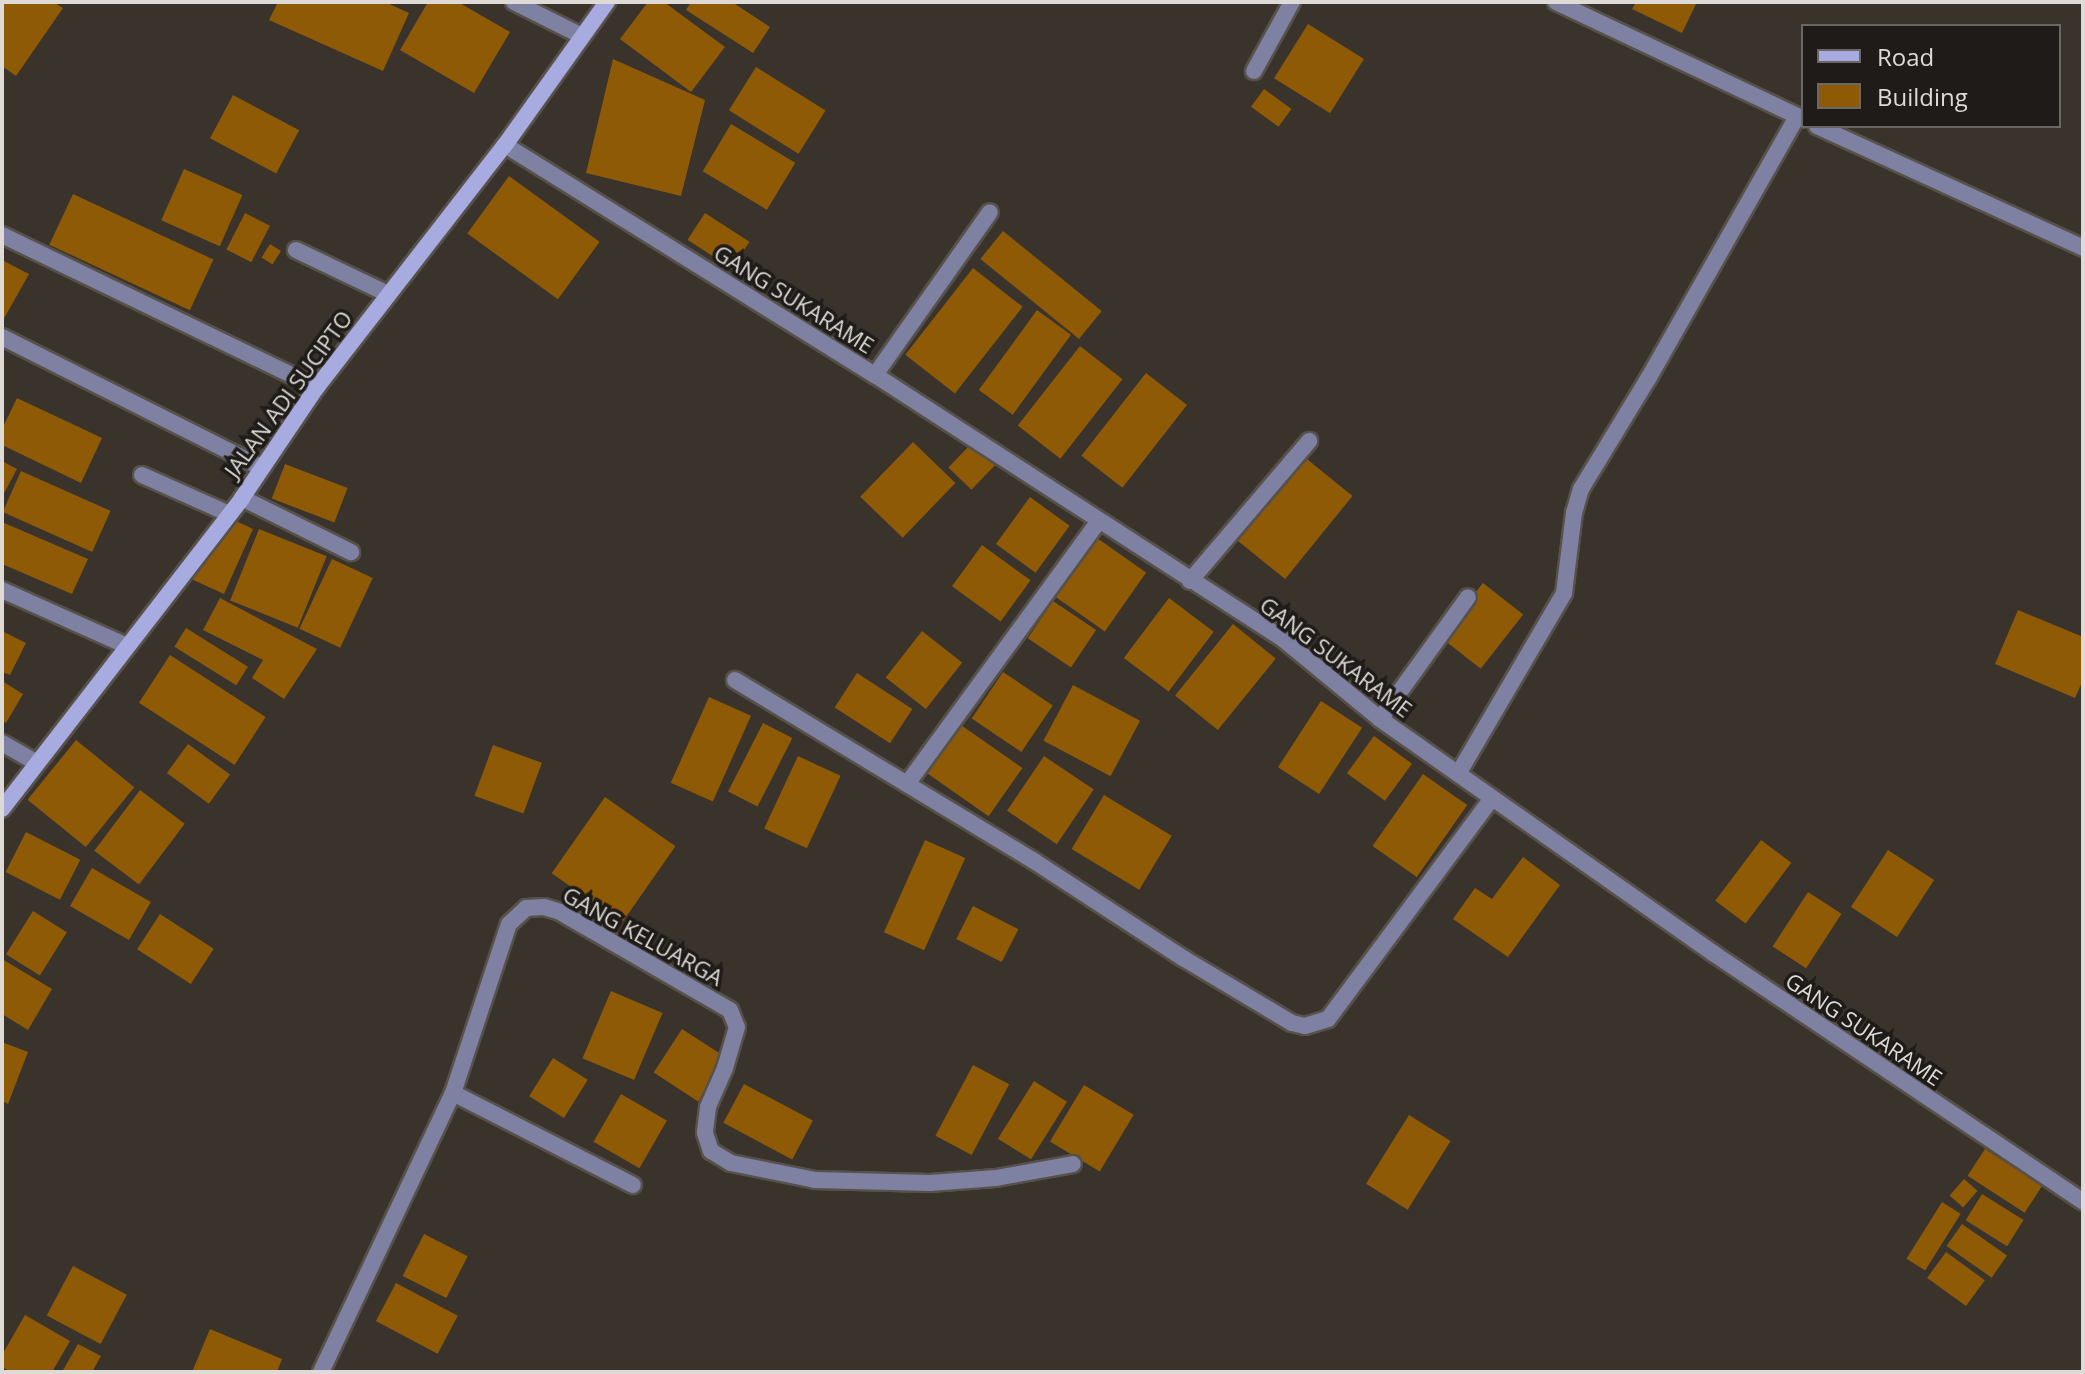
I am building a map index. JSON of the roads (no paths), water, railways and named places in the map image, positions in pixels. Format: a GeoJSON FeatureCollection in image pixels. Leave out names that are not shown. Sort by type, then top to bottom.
{"type":"FeatureCollection","features":[{"type":"Feature","properties":{"kind":"street"},"geometry":{"type":"LineString","coordinates":[[514,2],[582,36]]}},
{"type":"Feature","properties":{"kind":"street","name":"JALAN ADI SUCIPTO"},"geometry":{"type":"LineString","coordinates":[[2,809],[242,498],[317,387],[505,145],[607,2]]}},
{"type":"Feature","properties":{"kind":"street"},"geometry":{"type":"LineString","coordinates":[[1254,71],[1292,2]]}},
{"type":"Feature","properties":{"kind":"street"},"geometry":{"type":"LineString","coordinates":[[1458,774],[1564,593],[1574,513],[1581,489],[1800,118],[1556,2]]}},
{"type":"Feature","properties":{"kind":"street"},"geometry":{"type":"LineString","coordinates":[[1821,128],[2083,248]]}},
{"type":"Feature","properties":{"kind":"street","name":"GANG SUKARAME"},"geometry":{"type":"LineString","coordinates":[[505,145],[875,375],[1283,639],[1380,719],[1492,798],[1713,953],[2083,1202]]}},
{"type":"Feature","properties":{"kind":"street"},"geometry":{"type":"LineString","coordinates":[[875,375],[990,212]]}},
{"type":"Feature","properties":{"kind":"street"},"geometry":{"type":"LineString","coordinates":[[2,235],[317,387]]}},
{"type":"Feature","properties":{"kind":"street"},"geometry":{"type":"LineString","coordinates":[[296,250],[388,294]]}},
{"type":"Feature","properties":{"kind":"street"},"geometry":{"type":"LineString","coordinates":[[2,337],[262,468]]}},
{"type":"Feature","properties":{"kind":"street"},"geometry":{"type":"LineString","coordinates":[[1190,581],[1309,441]]}},
{"type":"Feature","properties":{"kind":"street"},"geometry":{"type":"LineString","coordinates":[[142,475],[229,514]]}},
{"type":"Feature","properties":{"kind":"street"},"geometry":{"type":"LineString","coordinates":[[242,498],[351,552]]}},
{"type":"Feature","properties":{"kind":"street"},"geometry":{"type":"LineString","coordinates":[[907,784],[1099,521]]}},
{"type":"Feature","properties":{"kind":"street"},"geometry":{"type":"LineString","coordinates":[[2,590],[127,646]]}},
{"type":"Feature","properties":{"kind":"street"},"geometry":{"type":"LineString","coordinates":[[1380,719],[1468,597]]}},
{"type":"Feature","properties":{"kind":"street"},"geometry":{"type":"LineString","coordinates":[[735,680],[1183,958],[1292,1023],[1305,1026],[1328,1019],[1492,798]]}},
{"type":"Feature","properties":{"kind":"street"},"geometry":{"type":"LineString","coordinates":[[2,743],[37,763]]}},
{"type":"Feature","properties":{"kind":"street","name":"GANG KELUARGA"},"geometry":{"type":"LineString","coordinates":[[321,1372],[453,1093],[509,924],[526,908],[544,907],[560,912],[730,1010],[736,1018],[725,1068],[708,1107],[705,1133],[711,1151],[731,1163],[815,1180],[930,1183],[996,1178],[1073,1164]]}},
{"type":"Feature","properties":{"kind":"street"},"geometry":{"type":"LineString","coordinates":[[453,1093],[633,1185]]}}]}
